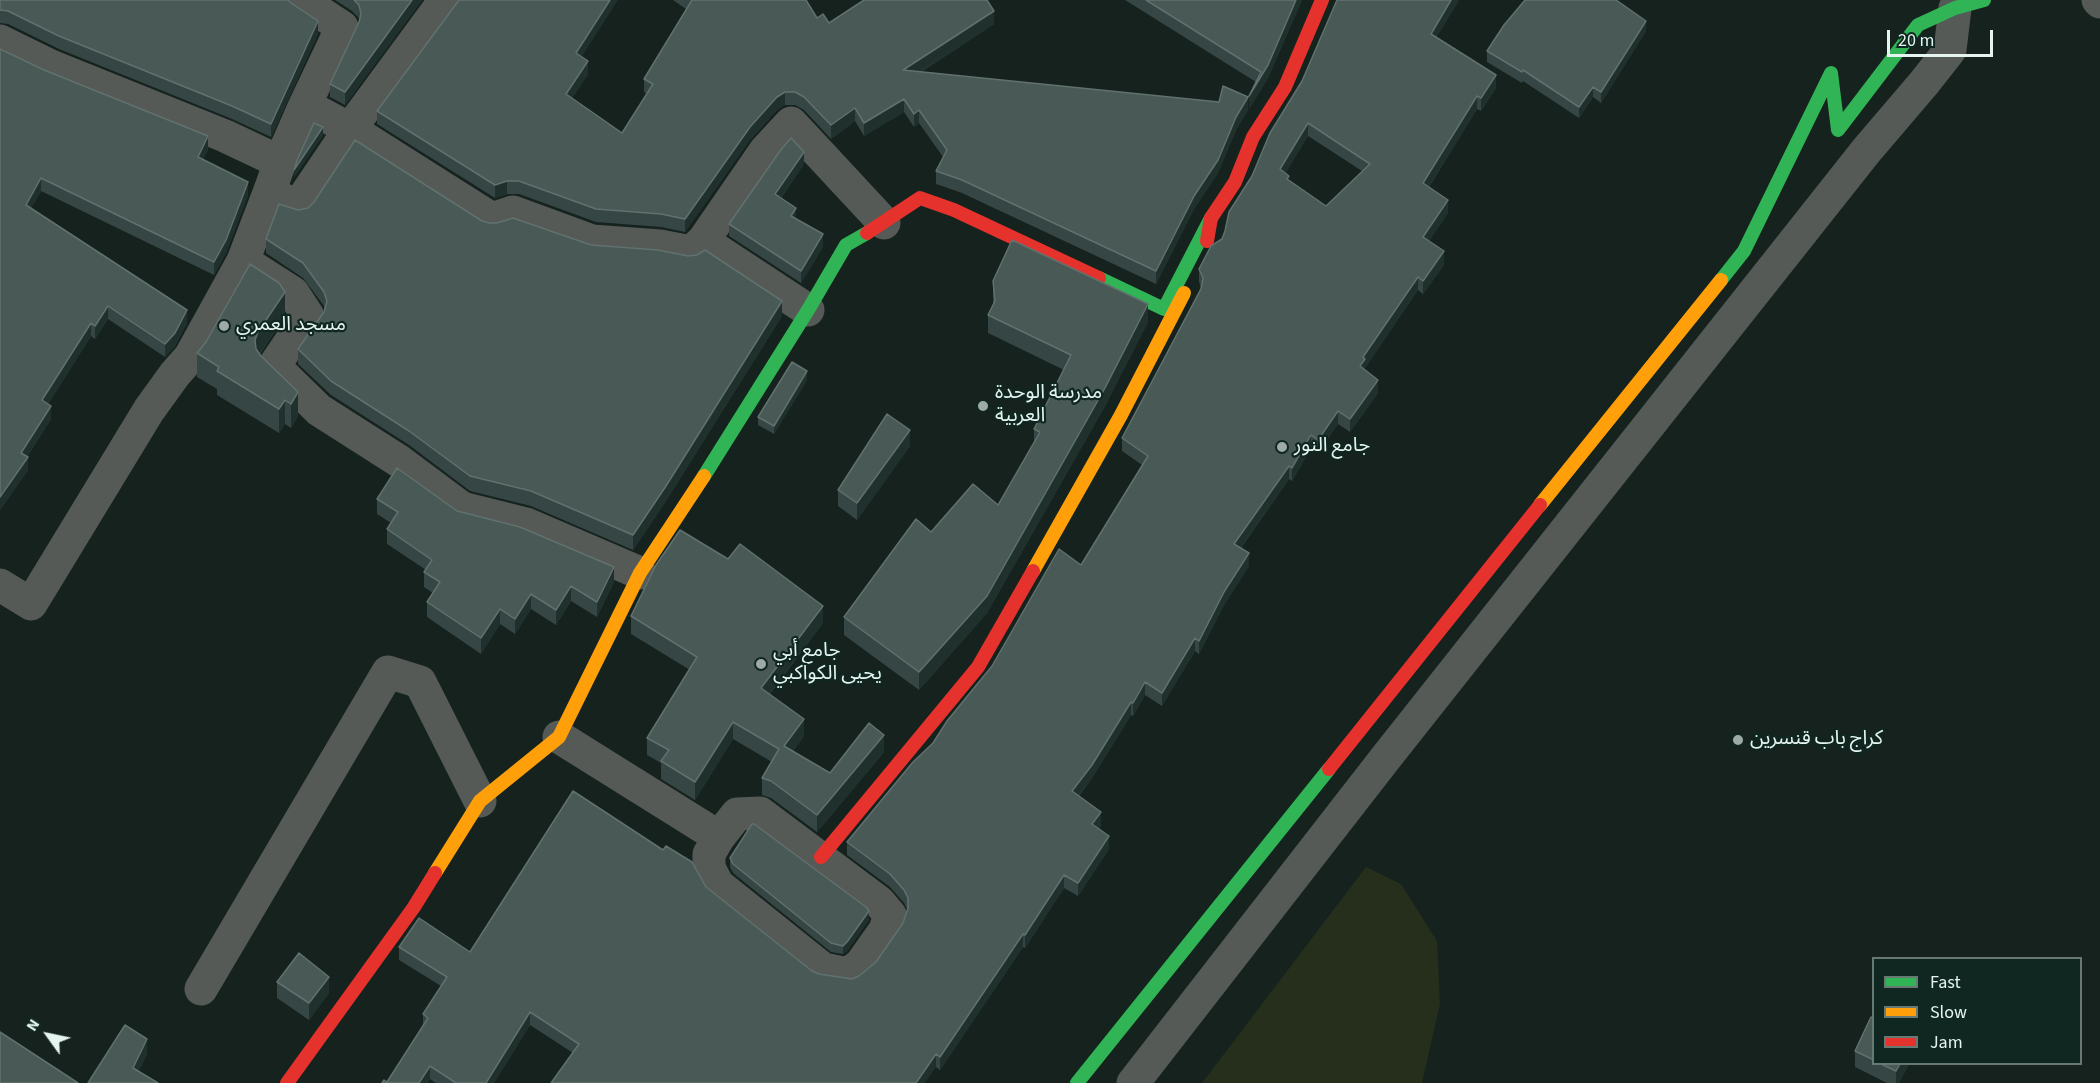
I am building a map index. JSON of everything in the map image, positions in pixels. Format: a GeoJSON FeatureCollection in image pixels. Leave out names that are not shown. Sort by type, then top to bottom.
{"type":"FeatureCollection","features":[{"type":"Feature","properties":{"kind":"street"},"geometry":{"type":"LineString","coordinates":[[0,585],[31,604],[149,410],[189,357],[243,261],[280,162],[342,27],[301,0]]}},
{"type":"Feature","properties":{"kind":"street"},"geometry":{"type":"LineString","coordinates":[[269,193],[298,206],[350,129],[445,0]]}},
{"type":"Feature","properties":{"kind":"street"},"geometry":{"type":"LineString","coordinates":[[287,1083],[414,907],[480,801],[559,737],[640,573],[682,511],[846,245],[884,223],[920,198],[954,210],[1164,309],[1210,218],[1235,182],[1253,137],[1285,87],[1322,0]]}},
{"type":"Feature","properties":{"kind":"street"},"geometry":{"type":"LineString","coordinates":[[1077,1083],[1744,251],[1831,73],[1838,130],[1918,24],[1969,4]]}},
{"type":"Feature","properties":{"kind":"street"},"geometry":{"type":"LineString","coordinates":[[1133,1083],[1391,751],[1866,151],[1950,50],[1969,4]]}},
{"type":"Feature","properties":{"kind":"street"},"geometry":{"type":"LineString","coordinates":[[0,41],[51,66],[225,136],[280,162]]}},
{"type":"Feature","properties":{"kind":"street"},"geometry":{"type":"LineString","coordinates":[[305,105],[350,129],[492,219],[513,212],[592,241],[660,246],[690,252],[703,241],[765,152],[791,123],[884,223]]}},
{"type":"Feature","properties":{"kind":"street"},"geometry":{"type":"LineString","coordinates":[[821,857],[978,668],[1126,405],[1205,252],[1210,218]]}},
{"type":"Feature","properties":{"kind":"street"},"geometry":{"type":"LineString","coordinates":[[703,241],[808,310]]}},
{"type":"Feature","properties":{"kind":"street"},"geometry":{"type":"LineString","coordinates":[[243,261],[293,293],[308,316],[274,366],[319,410],[399,461],[462,508],[526,524],[640,573]]}},
{"type":"Feature","properties":{"kind":"street"},"geometry":{"type":"LineString","coordinates":[[201,989],[388,672],[420,682],[480,801]]}},
{"type":"Feature","properties":{"kind":"street"},"geometry":{"type":"LineString","coordinates":[[559,737],[719,837]]}},
{"type":"Feature","properties":{"kind":"street"},"geometry":{"type":"LineString","coordinates":[[760,813],[879,902],[890,915],[885,930],[861,964],[848,974],[823,969],[718,885],[709,868],[709,854],[719,837],[737,814],[760,813]]}},
{"type":"Feature","properties":{"kind":"green space"},"geometry":{"type":"Polygon","coordinates":[[[1366,867],[1401,884],[1437,941],[1440,1004],[1422,1083],[1202,1083],[1366,867]]]}},
{"type":"Feature","properties":{"kind":"building"},"geometry":{"type":"Polygon","coordinates":[[[0,0],[288,0],[318,21],[271,124],[59,36],[8,11],[0,10],[0,0]]]}},
{"type":"Feature","properties":{"kind":"building"},"geometry":{"type":"Polygon","coordinates":[[[354,0],[412,0],[345,92],[330,84],[359,22],[361,14],[359,5],[354,0]]]}},
{"type":"Feature","properties":{"kind":"building"},"geometry":{"type":"Polygon","coordinates":[[[459,0],[610,0],[576,53],[588,61],[566,94],[622,133],[653,84],[644,79],[692,0],[806,0],[817,18],[823,14],[829,23],[864,0],[987,0],[994,11],[903,70],[1219,102],[1223,86],[1248,97],[1236,117],[1218,160],[1194,196],[1156,271],[962,180],[936,171],[947,150],[919,110],[914,114],[904,99],[864,123],[855,108],[831,125],[804,97],[795,92],[785,92],[777,97],[750,127],[685,219],[661,214],[596,209],[519,181],[507,181],[495,185],[377,111],[459,0]]]}},
{"type":"Feature","properties":{"kind":"building"},"geometry":{"type":"Polygon","coordinates":[[[1146,0],[1296,0],[1268,65],[1249,96],[1261,72],[1146,0]]]}},
{"type":"Feature","properties":{"kind":"building"},"geometry":{"type":"Polygon","coordinates":[[[1337,0],[1451,0],[1431,34],[1496,75],[1481,98],[1477,96],[1423,183],[1448,200],[1423,237],[1444,251],[1423,281],[1418,277],[1363,357],[1365,359],[1360,366],[1378,380],[1350,419],[1338,411],[1318,440],[1311,435],[1292,468],[1289,466],[1234,544],[1249,553],[1224,592],[1199,641],[1195,638],[1162,693],[1145,682],[1092,765],[1072,791],[1101,812],[1092,824],[1109,836],[1078,883],[1064,875],[940,1057],[936,1054],[916,1083],[551,1083],[579,1044],[530,1012],[486,1083],[456,1083],[430,1066],[419,1083],[382,1083],[384,1080],[387,1082],[428,1018],[423,1014],[447,977],[399,947],[419,918],[470,952],[573,791],[663,850],[666,846],[692,862],[706,887],[812,971],[852,979],[876,962],[903,923],[908,908],[908,898],[890,874],[847,842],[913,762],[933,743],[947,721],[992,666],[1059,549],[1081,565],[1148,456],[1122,438],[1201,289],[1203,278],[1199,269],[1211,246],[1222,239],[1229,212],[1252,176],[1270,133],[1302,81],[1337,0]],[[1308,123],[1280,169],[1289,176],[1287,179],[1326,206],[1370,164],[1308,123]]]}},
{"type":"Feature","properties":{"kind":"building"},"geometry":{"type":"Polygon","coordinates":[[[1525,0],[1616,0],[1646,21],[1601,92],[1593,87],[1579,107],[1523,70],[1522,72],[1487,51],[1504,25],[1525,0]]]}},
{"type":"Feature","properties":{"kind":"building"},"geometry":{"type":"Polygon","coordinates":[[[0,49],[44,70],[208,136],[198,157],[248,182],[226,240],[214,262],[41,178],[26,205],[187,310],[175,333],[165,344],[108,306],[95,326],[91,323],[42,400],[51,406],[21,453],[28,457],[0,497],[0,49]]]}},
{"type":"Feature","properties":{"kind":"building"},"geometry":{"type":"Polygon","coordinates":[[[314,123],[323,127],[294,170],[297,160],[314,123]]]}},
{"type":"Feature","properties":{"kind":"building"},"geometry":{"type":"Polygon","coordinates":[[[791,138],[804,152],[775,194],[796,208],[791,216],[823,234],[801,271],[729,224],[791,138]]]}},
{"type":"Feature","properties":{"kind":"building"},"geometry":{"type":"Polygon","coordinates":[[[355,140],[482,221],[497,223],[513,218],[591,245],[658,250],[688,256],[697,255],[705,250],[782,301],[633,535],[531,491],[470,476],[409,431],[331,381],[298,349],[324,312],[327,301],[324,292],[303,263],[266,239],[279,204],[298,210],[308,208],[355,140]]]}},
{"type":"Feature","properties":{"kind":"building"},"geometry":{"type":"Polygon","coordinates":[[[1012,240],[1148,304],[1105,388],[987,596],[919,672],[844,617],[916,519],[931,532],[973,484],[998,505],[1040,432],[1034,429],[1071,355],[988,315],[995,301],[993,281],[1012,240]]]}},
{"type":"Feature","properties":{"kind":"building"},"geometry":{"type":"Polygon","coordinates":[[[250,264],[279,283],[285,292],[255,340],[256,349],[261,356],[298,392],[291,404],[285,400],[279,409],[217,371],[219,367],[197,353],[206,342],[250,264]]]}},
{"type":"Feature","properties":{"kind":"building"},"geometry":{"type":"Polygon","coordinates":[[[792,362],[807,371],[774,426],[758,417],[792,362]]]}},
{"type":"Feature","properties":{"kind":"building"},"geometry":{"type":"Polygon","coordinates":[[[887,414],[910,430],[857,503],[838,490],[887,414]]]}},
{"type":"Feature","properties":{"kind":"building"},"geometry":{"type":"Polygon","coordinates":[[[397,468],[457,511],[520,527],[614,567],[597,602],[571,586],[556,610],[531,594],[515,619],[500,609],[481,638],[427,602],[440,582],[424,572],[432,560],[387,529],[398,512],[377,499],[397,468]]]}},
{"type":"Feature","properties":{"kind":"building"},"geometry":{"type":"Polygon","coordinates":[[[680,530],[728,559],[740,544],[823,606],[761,688],[804,719],[784,746],[830,773],[869,723],[884,735],[817,815],[771,781],[762,778],[779,749],[733,722],[695,782],[661,761],[669,750],[647,738],[697,657],[631,616],[656,565],[680,530]]]}},
{"type":"Feature","properties":{"kind":"building"},"geometry":{"type":"Polygon","coordinates":[[[752,824],[869,911],[843,946],[831,943],[733,864],[730,858],[752,824]]]}},
{"type":"Feature","properties":{"kind":"building"},"geometry":{"type":"Polygon","coordinates":[[[299,953],[329,977],[309,1003],[277,982],[299,953]]]}},
{"type":"Feature","properties":{"kind":"building"},"geometry":{"type":"Polygon","coordinates":[[[1871,1017],[1872,1017],[1872,1059],[1855,1051],[1871,1017]]]}},
{"type":"Feature","properties":{"kind":"building"},"geometry":{"type":"Polygon","coordinates":[[[125,1025],[147,1039],[133,1068],[158,1083],[88,1083],[125,1025]]]}},
{"type":"Feature","properties":{"kind":"building"},"geometry":{"type":"Polygon","coordinates":[[[0,1032],[78,1083],[0,1083],[0,1032]]]}},
{"type":"Feature","properties":{"kind":"building"},"geometry":{"type":"Polygon","coordinates":[[[1883,1065],[1899,1065],[1896,1071],[1883,1065]]]}},
{"type":"Feature","properties":{"kind":"traffic: fast"},"geometry":{"type":"LineString","coordinates":[[1721,280],[1744,251],[1831,73],[1838,130],[1918,25],[1955,8],[1984,0]]}},
{"type":"Feature","properties":{"kind":"traffic: fast"},"geometry":{"type":"LineString","coordinates":[[1099,278],[1164,309],[1211,218]]}},
{"type":"Feature","properties":{"kind":"traffic: fast"},"geometry":{"type":"LineString","coordinates":[[704,476],[846,245],[867,233]]}},
{"type":"Feature","properties":{"kind":"traffic: fast"},"geometry":{"type":"LineString","coordinates":[[1077,1083],[1329,769]]}},
{"type":"Feature","properties":{"kind":"traffic: slow"},"geometry":{"type":"LineString","coordinates":[[1540,505],[1721,280]]}},
{"type":"Feature","properties":{"kind":"traffic: slow"},"geometry":{"type":"LineString","coordinates":[[1033,571],[1121,415],[1184,293]]}},
{"type":"Feature","properties":{"kind":"traffic: slow"},"geometry":{"type":"LineString","coordinates":[[435,873],[480,801],[559,737],[640,573],[704,476]]}},
{"type":"Feature","properties":{"kind":"traffic: jam"},"geometry":{"type":"LineString","coordinates":[[1207,241],[1211,218],[1235,182],[1253,137],[1285,87],[1322,0]]}},
{"type":"Feature","properties":{"kind":"traffic: jam"},"geometry":{"type":"LineString","coordinates":[[867,233],[920,198],[954,210],[1099,278]]}},
{"type":"Feature","properties":{"kind":"traffic: jam"},"geometry":{"type":"LineString","coordinates":[[1329,769],[1540,505]]}},
{"type":"Feature","properties":{"kind":"traffic: jam"},"geometry":{"type":"LineString","coordinates":[[821,857],[978,667],[1033,571]]}},
{"type":"Feature","properties":{"kind":"traffic: jam"},"geometry":{"type":"LineString","coordinates":[[287,1083],[414,907],[435,873]]}},
{"type":"Feature","properties":{"kind":"place","name":"مسجد العمري"},"geometry":{"type":"Point","coordinates":[224,326]}},
{"type":"Feature","properties":{"kind":"place","name":"مدرسة الوحدة العربية"},"geometry":{"type":"Point","coordinates":[983,406]}},
{"type":"Feature","properties":{"kind":"place","name":"جامع النور"},"geometry":{"type":"Point","coordinates":[1282,447]}},
{"type":"Feature","properties":{"kind":"place","name":"جامع أبي يحيى الكواكبي"},"geometry":{"type":"Point","coordinates":[761,664]}},
{"type":"Feature","properties":{"kind":"place","name":"كراج باب قنسرين"},"geometry":{"type":"Point","coordinates":[1738,740]}}]}
